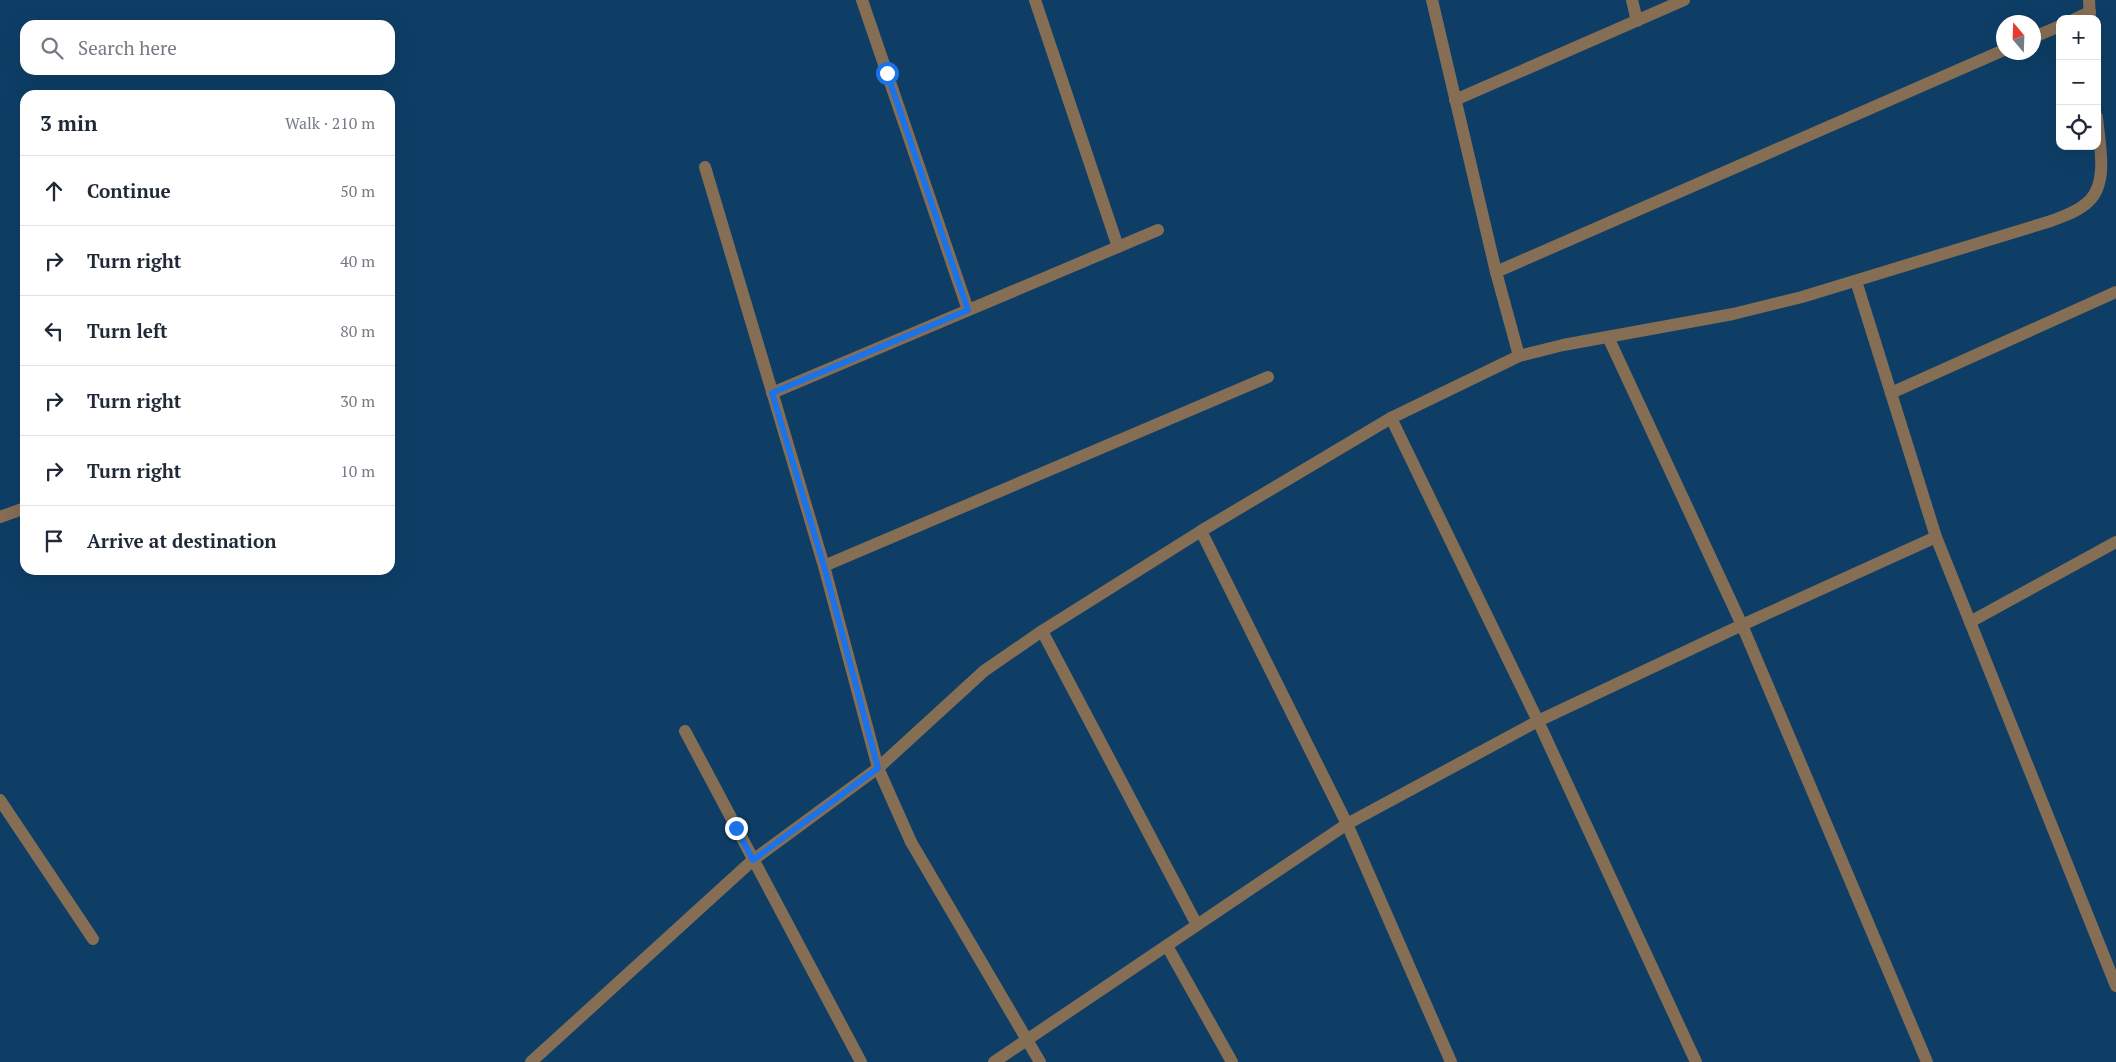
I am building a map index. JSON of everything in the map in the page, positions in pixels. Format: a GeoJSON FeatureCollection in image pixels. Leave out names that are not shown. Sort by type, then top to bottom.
{"type":"FeatureCollection","features":[{"type":"Feature","properties":{"kind":"street"},"geometry":{"type":"LineString","coordinates":[[862,0],[968,310]]}},
{"type":"Feature","properties":{"kind":"street"},"geometry":{"type":"LineString","coordinates":[[1035,0],[1118,247]]}},
{"type":"Feature","properties":{"kind":"street"},"geometry":{"type":"LineString","coordinates":[[1432,0],[1496,272],[1519,356]]}},
{"type":"Feature","properties":{"kind":"street"},"geometry":{"type":"LineString","coordinates":[[1632,0],[1636,21]]}},
{"type":"Feature","properties":{"kind":"street"},"geometry":{"type":"LineString","coordinates":[[1455,100],[1684,0]]}},
{"type":"Feature","properties":{"kind":"street"},"geometry":{"type":"LineString","coordinates":[[2041,34],[2056,28]]}},
{"type":"Feature","properties":{"kind":"street"},"geometry":{"type":"LineString","coordinates":[[1496,272],[1996,53]]}},
{"type":"Feature","properties":{"kind":"street"},"geometry":{"type":"LineString","coordinates":[[531,1062],[753,860],[878,768],[984,671],[1042,631],[1201,531],[1391,418],[1519,356],[1608,337],[1733,314],[1856,281],[2051,221],[2078,210],[2091,200],[2097,189],[2101,174],[2099,150]]}},
{"type":"Feature","properties":{"kind":"street"},"geometry":{"type":"LineString","coordinates":[[705,168],[824,566],[878,768],[911,842],[1040,1062]]}},
{"type":"Feature","properties":{"kind":"street"},"geometry":{"type":"LineString","coordinates":[[772,393],[1158,230]]}},
{"type":"Feature","properties":{"kind":"street"},"geometry":{"type":"LineString","coordinates":[[1856,281],[1936,537],[2116,986]]}},
{"type":"Feature","properties":{"kind":"street"},"geometry":{"type":"LineString","coordinates":[[1891,393],[2116,292]]}},
{"type":"Feature","properties":{"kind":"street"},"geometry":{"type":"LineString","coordinates":[[1608,337],[1742,625],[1927,1062]]}},
{"type":"Feature","properties":{"kind":"street"},"geometry":{"type":"LineString","coordinates":[[824,566],[1268,378]]}},
{"type":"Feature","properties":{"kind":"street"},"geometry":{"type":"LineString","coordinates":[[1391,418],[1538,721],[1696,1062]]}},
{"type":"Feature","properties":{"kind":"street"},"geometry":{"type":"LineString","coordinates":[[0,517],[20,510]]}},
{"type":"Feature","properties":{"kind":"street"},"geometry":{"type":"LineString","coordinates":[[1201,531],[1347,824],[1451,1062]]}},
{"type":"Feature","properties":{"kind":"street"},"geometry":{"type":"LineString","coordinates":[[994,1062],[1347,824],[1538,721],[1742,625],[1936,537]]}},
{"type":"Feature","properties":{"kind":"street"},"geometry":{"type":"LineString","coordinates":[[1970,622],[2116,542]]}},
{"type":"Feature","properties":{"kind":"street"},"geometry":{"type":"LineString","coordinates":[[1042,631],[1197,926]]}},
{"type":"Feature","properties":{"kind":"street"},"geometry":{"type":"LineString","coordinates":[[684,731],[861,1062]]}},
{"type":"Feature","properties":{"kind":"street"},"geometry":{"type":"LineString","coordinates":[[0,800],[93,939]]}},
{"type":"Feature","properties":{"kind":"street"},"geometry":{"type":"LineString","coordinates":[[1167,946],[1232,1062]]}},
{"type":"Feature","properties":{"kind":"route"},"geometry":{"type":"LineString","coordinates":[[736,828],[753,860],[878,768],[824,566],[772,393],[968,310],[887,73]]}}]}
